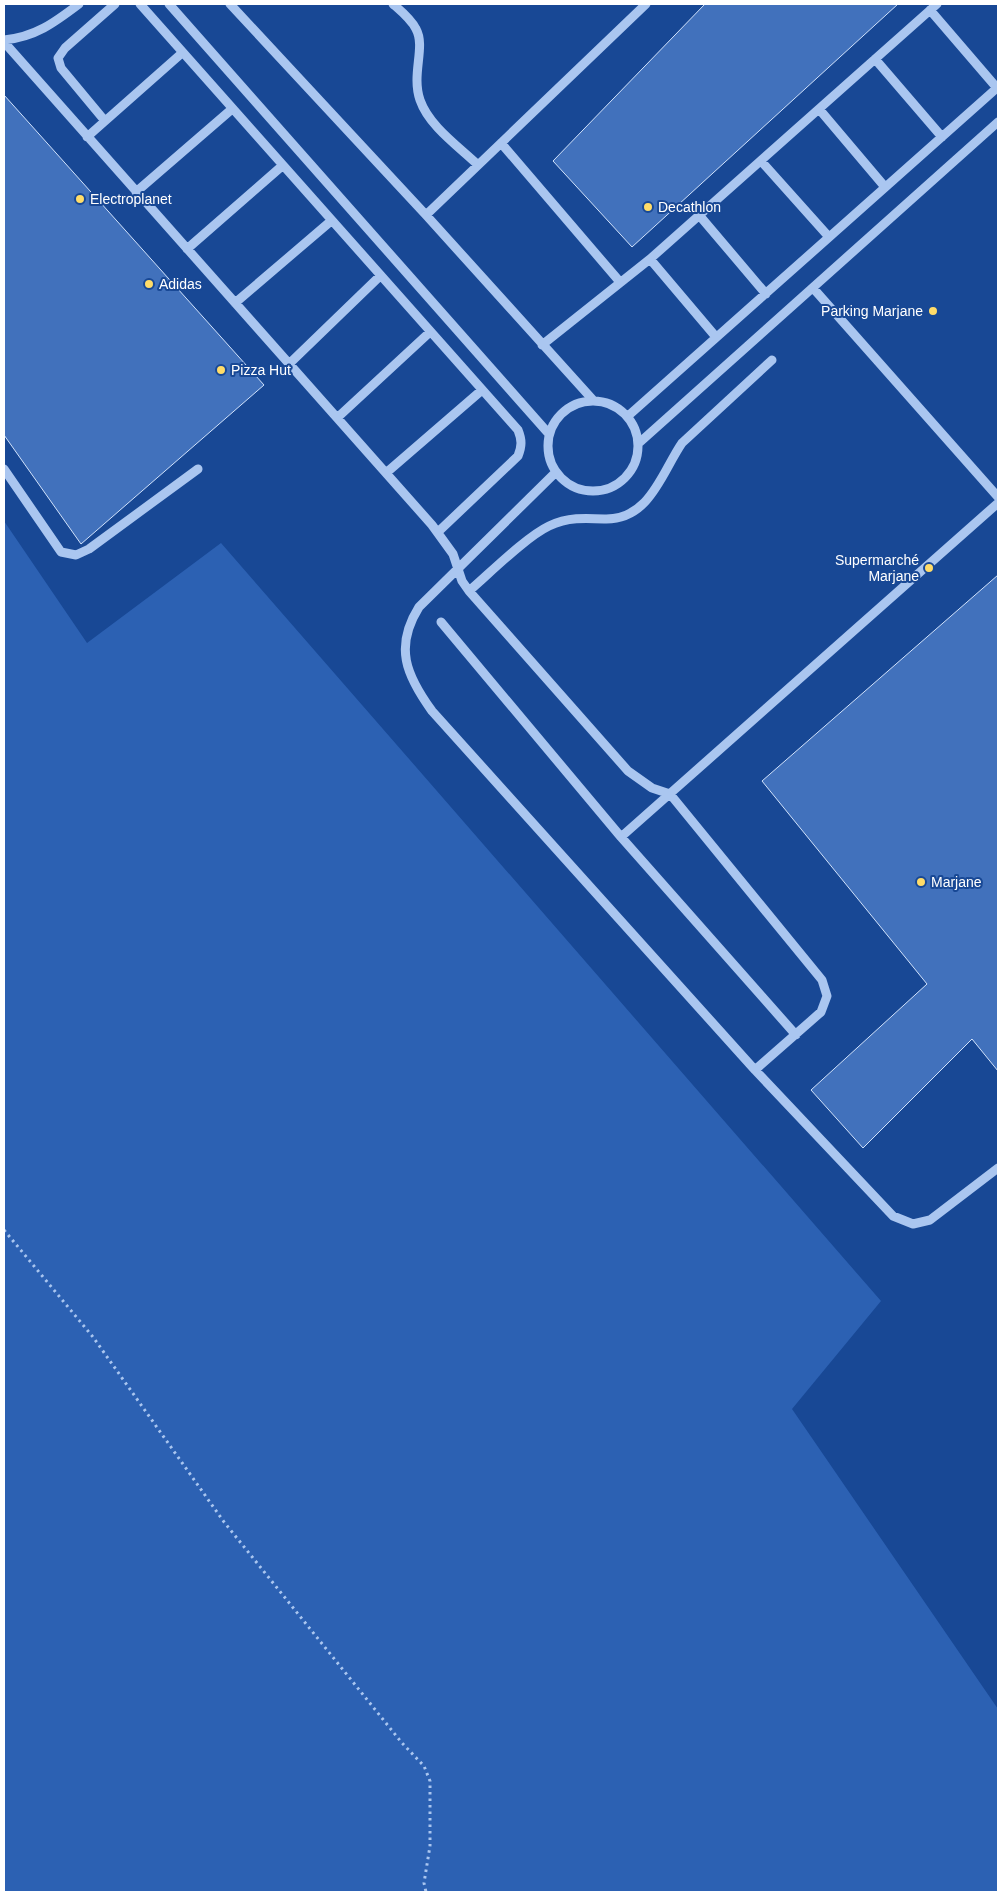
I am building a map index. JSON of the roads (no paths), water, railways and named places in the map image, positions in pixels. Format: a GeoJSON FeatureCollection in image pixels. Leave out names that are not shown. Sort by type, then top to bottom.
{"type":"FeatureCollection","features":[{"type":"Feature","properties":{"kind":"lane"},"geometry":{"type":"LineString","coordinates":[[4,41],[37,33],[53,25],[78,4]]}},
{"type":"Feature","properties":{"kind":"lane"},"geometry":{"type":"LineString","coordinates":[[105,121],[61,68],[58,58],[64,48],[116,4]]}},
{"type":"Feature","properties":{"kind":"lane"},"geometry":{"type":"LineString","coordinates":[[140,4],[518,430],[522,438],[522,448],[518,456],[438,532]]}},
{"type":"Feature","properties":{"kind":"lane"},"geometry":{"type":"LineString","coordinates":[[169,4],[549,434]]}},
{"type":"Feature","properties":{"kind":"lane"},"geometry":{"type":"LineString","coordinates":[[230,4],[426,215],[593,400]]}},
{"type":"Feature","properties":{"kind":"lane"},"geometry":{"type":"LineString","coordinates":[[393,4],[411,22],[419,36],[420,47],[415,72],[416,86],[426,114],[478,165]]}},
{"type":"Feature","properties":{"kind":"lane"},"geometry":{"type":"LineString","coordinates":[[426,215],[646,4]]}},
{"type":"Feature","properties":{"kind":"lane"},"geometry":{"type":"LineString","coordinates":[[542,345],[650,259],[938,4]]}},
{"type":"Feature","properties":{"kind":"lane"},"geometry":{"type":"LineString","coordinates":[[628,416],[998,87],[930,10]]}},
{"type":"Feature","properties":{"kind":"lane"},"geometry":{"type":"LineString","coordinates":[[4,41],[438,532],[452,554],[457,569],[469,591],[628,771],[652,788],[670,794],[822,980],[826,988],[826,1005],[796,1035],[755,1070]]}},
{"type":"Feature","properties":{"kind":"lane"},"geometry":{"type":"LineString","coordinates":[[87,137],[182,53]]}},
{"type":"Feature","properties":{"kind":"lane"},"geometry":{"type":"LineString","coordinates":[[875,59],[942,137]]}},
{"type":"Feature","properties":{"kind":"lane"},"geometry":{"type":"LineString","coordinates":[[136,192],[232,109]]}},
{"type":"Feature","properties":{"kind":"lane"},"geometry":{"type":"LineString","coordinates":[[819,109],[885,188]]}},
{"type":"Feature","properties":{"kind":"lane"},"geometry":{"type":"LineString","coordinates":[[639,443],[998,122]]}},
{"type":"Feature","properties":{"kind":"lane"},"geometry":{"type":"LineString","coordinates":[[501,143],[620,282]]}},
{"type":"Feature","properties":{"kind":"lane"},"geometry":{"type":"LineString","coordinates":[[760,161],[829,238]]}},
{"type":"Feature","properties":{"kind":"lane"},"geometry":{"type":"LineString","coordinates":[[187,249],[282,166]]}},
{"type":"Feature","properties":{"kind":"lane"},"geometry":{"type":"LineString","coordinates":[[699,215],[766,294]]}},
{"type":"Feature","properties":{"kind":"lane"},"geometry":{"type":"LineString","coordinates":[[235,303],[331,221]]}},
{"type":"Feature","properties":{"kind":"lane"},"geometry":{"type":"LineString","coordinates":[[650,259],[716,338]]}},
{"type":"Feature","properties":{"kind":"lane"},"geometry":{"type":"LineString","coordinates":[[289,364],[380,276]]}},
{"type":"Feature","properties":{"kind":"lane"},"geometry":{"type":"LineString","coordinates":[[812,288],[998,497]]}},
{"type":"Feature","properties":{"kind":"lane"},"geometry":{"type":"LineString","coordinates":[[337,418],[430,332]]}},
{"type":"Feature","properties":{"kind":"lane"},"geometry":{"type":"LineString","coordinates":[[469,591],[548,526],[568,519],[608,519],[622,516],[637,508],[650,498],[660,484],[673,455],[682,443],[772,360]]}},
{"type":"Feature","properties":{"kind":"lane"},"geometry":{"type":"LineString","coordinates":[[386,473],[482,390]]}},
{"type":"Feature","properties":{"kind":"lane"},"geometry":{"type":"LineString","coordinates":[[593,400],[612,404],[628,416],[635,428],[639,443],[636,462],[625,479],[608,489],[588,491],[570,485],[556,472],[548,454],[549,434],[558,417],[574,405],[593,400]]}},
{"type":"Feature","properties":{"kind":"lane"},"geometry":{"type":"LineString","coordinates":[[4,469],[61,552],[76,555],[89,549],[198,469]]}},
{"type":"Feature","properties":{"kind":"lane"},"geometry":{"type":"LineString","coordinates":[[556,472],[419,607],[408,624],[405,638],[406,663],[416,688],[432,711],[755,1070],[893,1216],[912,1224],[930,1220],[998,1168]]}},
{"type":"Feature","properties":{"kind":"lane"},"geometry":{"type":"LineString","coordinates":[[621,837],[998,503]]}},
{"type":"Feature","properties":{"kind":"lane"},"geometry":{"type":"LineString","coordinates":[[441,622],[621,837],[796,1035]]}},
{"type":"Feature","properties":{"kind":"place","name":"Electroplanet"},"geometry":{"type":"Point","coordinates":[80,199]}},
{"type":"Feature","properties":{"kind":"place","name":"Decathlon"},"geometry":{"type":"Point","coordinates":[648,207]}},
{"type":"Feature","properties":{"kind":"place","name":"Adidas"},"geometry":{"type":"Point","coordinates":[149,284]}},
{"type":"Feature","properties":{"kind":"place","name":"Parking Marjane"},"geometry":{"type":"Point","coordinates":[933,311]}},
{"type":"Feature","properties":{"kind":"place","name":"Pizza Hut"},"geometry":{"type":"Point","coordinates":[221,370]}},
{"type":"Feature","properties":{"kind":"place","name":"Supermarché Marjane"},"geometry":{"type":"Point","coordinates":[929,568]}},
{"type":"Feature","properties":{"kind":"place","name":"Marjane"},"geometry":{"type":"Point","coordinates":[921,882]}}]}
